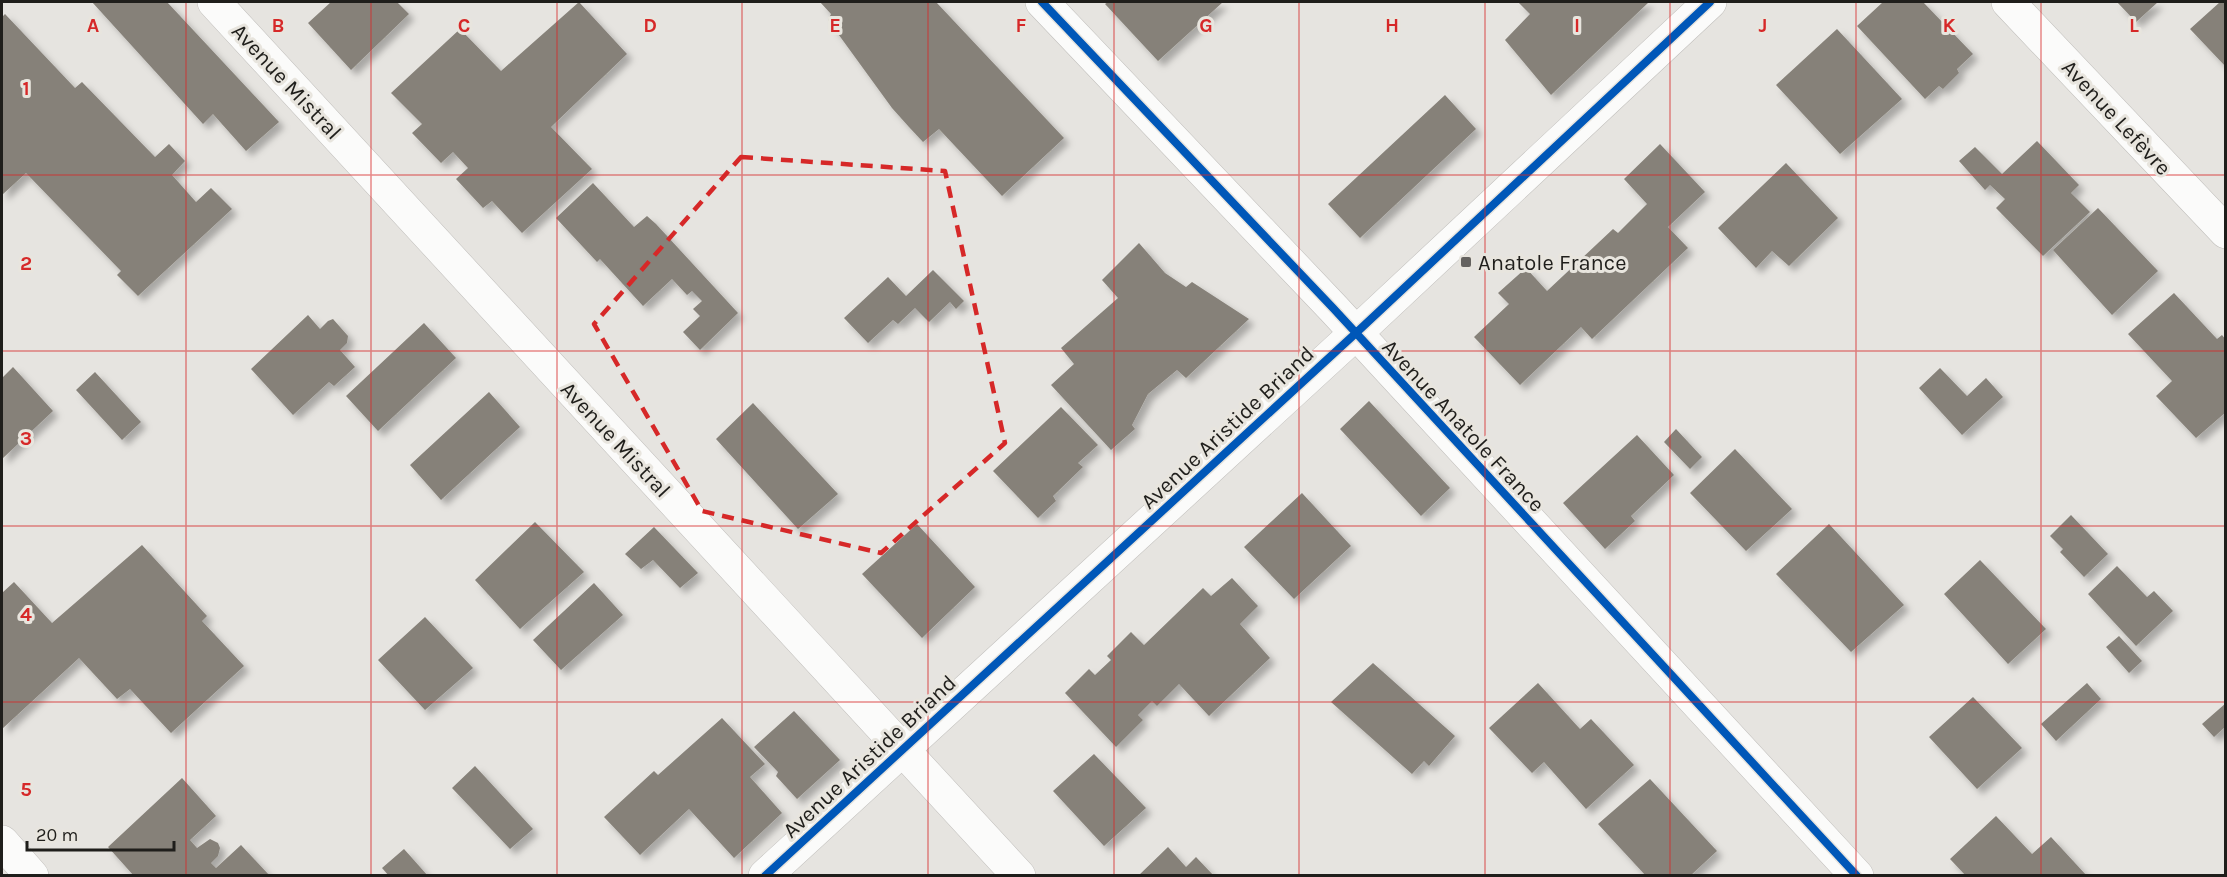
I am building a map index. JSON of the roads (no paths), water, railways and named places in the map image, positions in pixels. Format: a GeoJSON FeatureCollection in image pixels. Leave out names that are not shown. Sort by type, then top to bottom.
{"type":"FeatureCollection","features":[{"type":"Feature","properties":{"kind":"street","name":"Avenue Mistral"},"geometry":{"type":"LineString","coordinates":[[214,2],[1018,876]]}},
{"type":"Feature","properties":{"kind":"street","name":"Avenue Anatole France"},"geometry":{"type":"LineString","coordinates":[[1042,2],[1356,333],[1857,876]]}},
{"type":"Feature","properties":{"kind":"street","name":"Avenue Aristide Briand"},"geometry":{"type":"LineString","coordinates":[[765,876],[1356,333],[1710,2]]}},
{"type":"Feature","properties":{"kind":"street","name":"Avenue Lefèvre"},"geometry":{"type":"LineString","coordinates":[[2008,2],[2226,232]]}},
{"type":"Feature","properties":{"kind":"street"},"geometry":{"type":"LineString","coordinates":[[2,842],[32,876]]}},
{"type":"Feature","properties":{"kind":"place","name":"Anatole France"},"geometry":{"type":"Point","coordinates":[1466,262]}}]}
